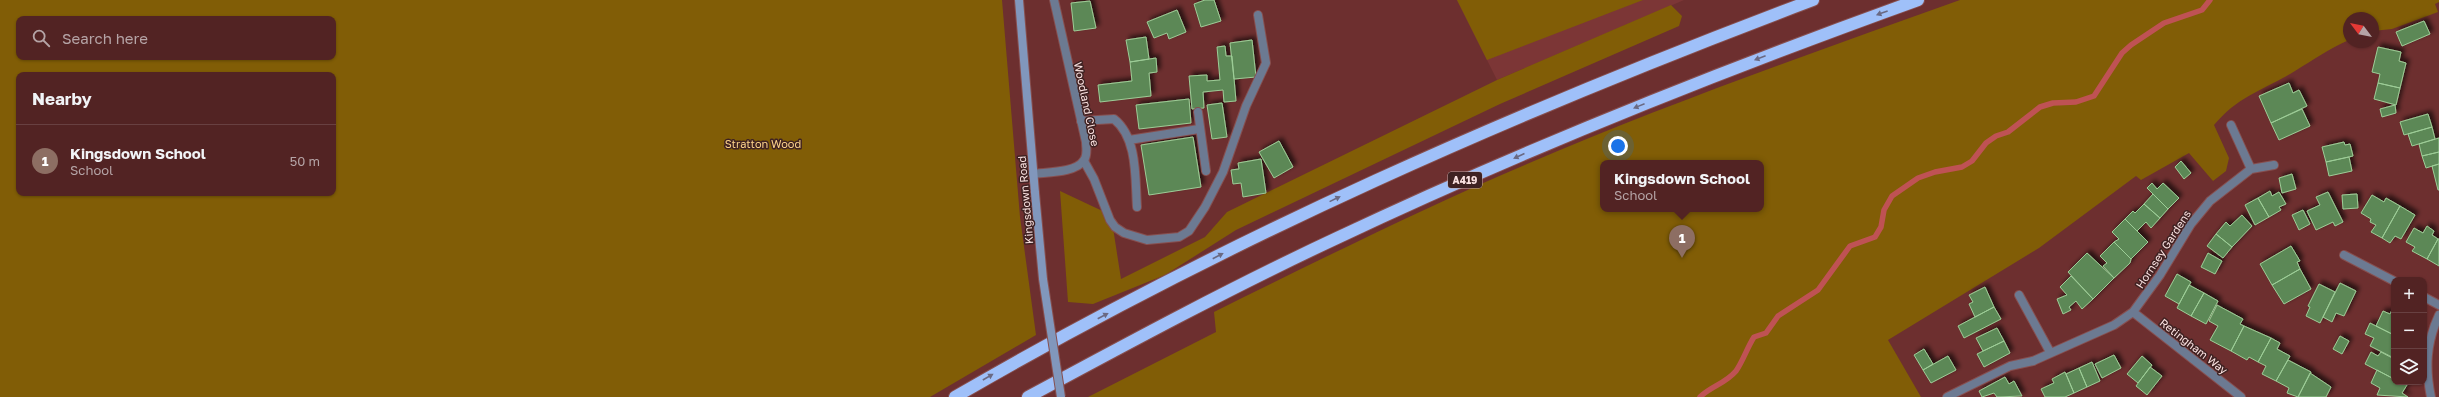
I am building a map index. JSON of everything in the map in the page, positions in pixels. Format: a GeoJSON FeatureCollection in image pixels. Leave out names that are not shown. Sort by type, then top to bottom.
{"type":"FeatureCollection","features":[{"type":"Feature","properties":{"kind":"highway"},"geometry":{"type":"LineString","coordinates":[[955,397],[1012,364],[1230,249],[1410,163],[1658,58],[1813,0]]}},
{"type":"Feature","properties":{"kind":"highway","name":"A419"},"geometry":{"type":"LineString","coordinates":[[1028,397],[1232,289],[1426,197],[1555,140],[1683,87],[1918,0]]}},
{"type":"Feature","properties":{"kind":"main road","name":"Kingsdown Road"},"geometry":{"type":"LineString","coordinates":[[1019,0],[1033,174],[1044,279],[1061,397]]}},
{"type":"Feature","properties":{"kind":"street","name":"Woodland Close"},"geometry":{"type":"LineString","coordinates":[[1033,174],[1075,167],[1084,161],[1087,152],[1054,0]]}},
{"type":"Feature","properties":{"kind":"street"},"geometry":{"type":"LineString","coordinates":[[1084,161],[1094,179],[1110,220],[1115,227],[1124,233],[1147,240],[1179,237],[1189,231],[1205,207],[1223,172],[1246,106],[1266,63],[1258,15]]}},
{"type":"Feature","properties":{"kind":"street"},"geometry":{"type":"LineString","coordinates":[[1198,112],[1206,171]]}},
{"type":"Feature","properties":{"kind":"street"},"geometry":{"type":"LineString","coordinates":[[1081,121],[1114,119],[1123,126],[1133,155],[1137,208]]}},
{"type":"Feature","properties":{"kind":"street"},"geometry":{"type":"LineString","coordinates":[[2231,125],[2251,169]]}},
{"type":"Feature","properties":{"kind":"street"},"geometry":{"type":"LineString","coordinates":[[1129,140],[1200,129]]}},
{"type":"Feature","properties":{"kind":"street","name":"Hornsey Gardens"},"geometry":{"type":"LineString","coordinates":[[1947,397],[2010,366],[2033,362],[2050,352],[2114,325],[2133,312],[2160,275],[2200,212],[2220,192],[2251,169],[2274,166]]}},
{"type":"Feature","properties":{"kind":"street"},"geometry":{"type":"LineString","coordinates":[[2344,255],[2391,279]]}},
{"type":"Feature","properties":{"kind":"street"},"geometry":{"type":"LineString","coordinates":[[2019,295],[2050,352]]}},
{"type":"Feature","properties":{"kind":"street"},"geometry":{"type":"LineString","coordinates":[[2427,299],[2439,305]]}},
{"type":"Feature","properties":{"kind":"street","name":"Retingham Way"},"geometry":{"type":"LineString","coordinates":[[2133,312],[2241,397]]}},
{"type":"Feature","properties":{"kind":"street"},"geometry":{"type":"LineString","coordinates":[[2431,397],[2426,365],[2430,336],[2439,315]]}},
{"type":"Feature","properties":{"kind":"shaded area"},"geometry":{"type":"Polygon","coordinates":[[[1457,0],[1684,0],[1497,80],[1457,0]]]}},
{"type":"Feature","properties":{"kind":"green space","name":"Stratton Wood"},"geometry":{"type":"Polygon","coordinates":[[[0,0],[1002,0],[1020,217],[1036,335],[930,397],[0,397],[0,0]]]}},
{"type":"Feature","properties":{"kind":"green space"},"geometry":{"type":"Polygon","coordinates":[[[1457,0],[1643,0],[1487,60],[1457,0]]]}},
{"type":"Feature","properties":{"kind":"green space"},"geometry":{"type":"Polygon","coordinates":[[[1960,0],[2439,0],[2439,2],[2435,4],[2438,12],[2392,29],[2379,30],[2379,12],[2343,12],[2343,43],[2328,50],[2284,78],[2242,100],[2223,115],[2214,125],[2229,158],[2226,171],[2213,181],[2189,153],[2141,180],[2136,176],[2039,248],[1888,340],[1921,397],[1088,397],[1216,332],[1214,312],[1448,199],[1527,164],[1634,120],[1960,0]]]}},
{"type":"Feature","properties":{"kind":"green space"},"geometry":{"type":"Polygon","coordinates":[[[1671,5],[1682,16],[1679,26],[1500,104],[1236,230],[1165,275],[1093,304],[1068,302],[1060,191],[1111,215],[1121,279],[1205,237],[1227,212],[1497,80],[1671,5]]]}},
{"type":"Feature","properties":{"kind":"building"},"geometry":{"type":"Polygon","coordinates":[[[1205,0],[1214,0],[1221,21],[1201,27],[1194,4],[1205,0]]]}},
{"type":"Feature","properties":{"kind":"building"},"geometry":{"type":"Polygon","coordinates":[[[1090,1],[1096,28],[1074,31],[1071,3],[1090,1]]]}},
{"type":"Feature","properties":{"kind":"building"},"geometry":{"type":"Polygon","coordinates":[[[1177,10],[1186,32],[1169,39],[1167,33],[1154,38],[1147,22],[1177,10]]]}},
{"type":"Feature","properties":{"kind":"building"},"geometry":{"type":"Polygon","coordinates":[[[2424,21],[2430,34],[2402,46],[2396,32],[2424,21]]]}},
{"type":"Feature","properties":{"kind":"building"},"geometry":{"type":"Polygon","coordinates":[[[1146,37],[1149,59],[1130,62],[1126,40],[1146,37]]]}},
{"type":"Feature","properties":{"kind":"building"},"geometry":{"type":"Polygon","coordinates":[[[1252,40],[1256,77],[1234,79],[1230,43],[1252,40]]]}},
{"type":"Feature","properties":{"kind":"building"},"geometry":{"type":"Polygon","coordinates":[[[1225,46],[1226,56],[1232,56],[1236,101],[1224,102],[1223,90],[1203,92],[1204,108],[1192,109],[1189,76],[1207,75],[1207,81],[1220,80],[1217,47],[1225,46]]]}},
{"type":"Feature","properties":{"kind":"building"},"geometry":{"type":"Polygon","coordinates":[[[2378,48],[2401,52],[2399,61],[2406,63],[2400,88],[2378,83],[2380,74],[2372,72],[2378,48]]]}},
{"type":"Feature","properties":{"kind":"building"},"geometry":{"type":"Polygon","coordinates":[[[1156,58],[1157,72],[1149,73],[1151,96],[1100,102],[1098,85],[1132,81],[1130,62],[1156,58]]]}},
{"type":"Feature","properties":{"kind":"building"},"geometry":{"type":"Polygon","coordinates":[[[2289,83],[2293,93],[2299,90],[2307,106],[2271,123],[2259,96],[2289,83]]]}},
{"type":"Feature","properties":{"kind":"building"},"geometry":{"type":"Polygon","coordinates":[[[2378,83],[2400,88],[2396,105],[2374,99],[2378,83]]]}},
{"type":"Feature","properties":{"kind":"building"},"geometry":{"type":"Polygon","coordinates":[[[1189,99],[1191,123],[1139,129],[1136,105],[1189,99]]]}},
{"type":"Feature","properties":{"kind":"building"},"geometry":{"type":"Polygon","coordinates":[[[1222,103],[1227,137],[1212,139],[1207,105],[1222,103]]]}},
{"type":"Feature","properties":{"kind":"building"},"geometry":{"type":"Polygon","coordinates":[[[2395,105],[2396,113],[2382,117],[2380,109],[2395,105]]]}},
{"type":"Feature","properties":{"kind":"building"},"geometry":{"type":"Polygon","coordinates":[[[2302,109],[2310,126],[2279,140],[2271,123],[2302,109]]]}},
{"type":"Feature","properties":{"kind":"building"},"geometry":{"type":"Polygon","coordinates":[[[2428,114],[2432,127],[2404,135],[2400,122],[2428,114]]]}},
{"type":"Feature","properties":{"kind":"building"},"geometry":{"type":"Polygon","coordinates":[[[2432,127],[2435,139],[2412,146],[2408,134],[2432,127]]]}},
{"type":"Feature","properties":{"kind":"building"},"geometry":{"type":"Polygon","coordinates":[[[1193,137],[1201,187],[1149,195],[1141,145],[1193,137]]]}},
{"type":"Feature","properties":{"kind":"building"},"geometry":{"type":"Polygon","coordinates":[[[2439,138],[2439,152],[2422,156],[2419,144],[2439,138]]]}},
{"type":"Feature","properties":{"kind":"building"},"geometry":{"type":"Polygon","coordinates":[[[1279,141],[1293,167],[1274,178],[1259,152],[1279,141]]]}},
{"type":"Feature","properties":{"kind":"building"},"geometry":{"type":"Polygon","coordinates":[[[2344,142],[2345,145],[2350,144],[2353,156],[2326,162],[2322,147],[2344,142]]]}},
{"type":"Feature","properties":{"kind":"building"},"geometry":{"type":"Polygon","coordinates":[[[2439,152],[2439,164],[2426,168],[2422,156],[2439,152]]]}},
{"type":"Feature","properties":{"kind":"building"},"geometry":{"type":"Polygon","coordinates":[[[2349,157],[2352,171],[2329,176],[2326,162],[2349,157]]]}},
{"type":"Feature","properties":{"kind":"building"},"geometry":{"type":"Polygon","coordinates":[[[1261,159],[1266,193],[1243,197],[1241,183],[1233,184],[1231,170],[1239,169],[1238,163],[1261,159]]]}},
{"type":"Feature","properties":{"kind":"building"},"geometry":{"type":"Polygon","coordinates":[[[2181,161],[2191,173],[2184,179],[2175,167],[2181,161]]]}},
{"type":"Feature","properties":{"kind":"building"},"geometry":{"type":"Polygon","coordinates":[[[2439,164],[2439,190],[2438,190],[2432,166],[2439,164]]]}},
{"type":"Feature","properties":{"kind":"building"},"geometry":{"type":"Polygon","coordinates":[[[2292,174],[2296,189],[2282,193],[2279,178],[2292,174]]]}},
{"type":"Feature","properties":{"kind":"building"},"geometry":{"type":"Polygon","coordinates":[[[2152,183],[2157,189],[2163,183],[2179,198],[2168,209],[2147,188],[2152,183]]]}},
{"type":"Feature","properties":{"kind":"building"},"geometry":{"type":"Polygon","coordinates":[[[2270,191],[2272,196],[2279,192],[2286,204],[2279,207],[2281,210],[2269,217],[2258,198],[2270,191]]]}},
{"type":"Feature","properties":{"kind":"building"},"geometry":{"type":"Polygon","coordinates":[[[2328,192],[2343,222],[2335,226],[2333,222],[2316,230],[2307,211],[2320,205],[2316,197],[2328,192]]]}},
{"type":"Feature","properties":{"kind":"building"},"geometry":{"type":"Polygon","coordinates":[[[2153,194],[2168,209],[2160,218],[2144,204],[2153,194]]]}},
{"type":"Feature","properties":{"kind":"building"},"geometry":{"type":"Polygon","coordinates":[[[2357,194],[2358,208],[2343,209],[2342,195],[2357,194]]]}},
{"type":"Feature","properties":{"kind":"building"},"geometry":{"type":"Polygon","coordinates":[[[2372,195],[2384,202],[2386,198],[2400,206],[2382,238],[2371,232],[2376,225],[2370,222],[2371,219],[2361,213],[2372,195]]]}},
{"type":"Feature","properties":{"kind":"building"},"geometry":{"type":"Polygon","coordinates":[[[2258,198],[2269,217],[2255,225],[2245,205],[2258,198]]]}},
{"type":"Feature","properties":{"kind":"building"},"geometry":{"type":"Polygon","coordinates":[[[2144,204],[2160,218],[2151,228],[2146,222],[2137,231],[2125,219],[2133,211],[2135,213],[2144,204]]]}},
{"type":"Feature","properties":{"kind":"building"},"geometry":{"type":"Polygon","coordinates":[[[2400,206],[2415,215],[2401,239],[2395,236],[2390,243],[2382,238],[2400,206]]]}},
{"type":"Feature","properties":{"kind":"building"},"geometry":{"type":"Polygon","coordinates":[[[2303,210],[2310,224],[2299,230],[2292,215],[2303,210]]]}},
{"type":"Feature","properties":{"kind":"building"},"geometry":{"type":"Polygon","coordinates":[[[2242,215],[2252,226],[2232,247],[2216,234],[2226,222],[2230,226],[2242,215]]]}},
{"type":"Feature","properties":{"kind":"building"},"geometry":{"type":"Polygon","coordinates":[[[2125,219],[2148,242],[2131,259],[2114,242],[2119,239],[2112,232],[2125,219]]]}},
{"type":"Feature","properties":{"kind":"building"},"geometry":{"type":"Polygon","coordinates":[[[2427,226],[2434,231],[2432,235],[2438,239],[2427,259],[2412,251],[2415,247],[2406,242],[2414,228],[2423,233],[2427,226]]]}},
{"type":"Feature","properties":{"kind":"building"},"geometry":{"type":"Polygon","coordinates":[[[2216,234],[2232,247],[2223,258],[2207,246],[2216,234]]]}},
{"type":"Feature","properties":{"kind":"building"},"geometry":{"type":"Polygon","coordinates":[[[2439,239],[2439,266],[2427,259],[2439,239]]]}},
{"type":"Feature","properties":{"kind":"building"},"geometry":{"type":"Polygon","coordinates":[[[2114,242],[2131,259],[2130,263],[2114,278],[2103,266],[2107,263],[2100,256],[2114,242]]]}},
{"type":"Feature","properties":{"kind":"building"},"geometry":{"type":"Polygon","coordinates":[[[2291,246],[2300,261],[2297,262],[2300,269],[2272,285],[2260,264],[2291,246]]]}},
{"type":"Feature","properties":{"kind":"building"},"geometry":{"type":"Polygon","coordinates":[[[2087,253],[2114,278],[2093,299],[2068,272],[2087,253]]]}},
{"type":"Feature","properties":{"kind":"building"},"geometry":{"type":"Polygon","coordinates":[[[2208,253],[2222,261],[2215,274],[2201,267],[2208,253]]]}},
{"type":"Feature","properties":{"kind":"building"},"geometry":{"type":"Polygon","coordinates":[[[2300,269],[2311,289],[2284,304],[2272,285],[2300,269]]]}},
{"type":"Feature","properties":{"kind":"building"},"geometry":{"type":"Polygon","coordinates":[[[2177,274],[2191,282],[2179,304],[2165,296],[2177,274]]]}},
{"type":"Feature","properties":{"kind":"building"},"geometry":{"type":"Polygon","coordinates":[[[2071,276],[2093,299],[2082,309],[2076,301],[2069,307],[2071,310],[2063,314],[2057,299],[2067,295],[2060,287],[2071,276]]]}},
{"type":"Feature","properties":{"kind":"building"},"geometry":{"type":"Polygon","coordinates":[[[2340,283],[2356,291],[2344,316],[2336,313],[2332,322],[2323,317],[2340,283]]]}},
{"type":"Feature","properties":{"kind":"building"},"geometry":{"type":"Polygon","coordinates":[[[2319,284],[2335,292],[2320,323],[2306,316],[2310,307],[2308,306],[2319,284]]]}},
{"type":"Feature","properties":{"kind":"building"},"geometry":{"type":"Polygon","coordinates":[[[2189,285],[2204,293],[2191,316],[2177,308],[2189,285]]]}},
{"type":"Feature","properties":{"kind":"building"},"geometry":{"type":"Polygon","coordinates":[[[1985,287],[1994,307],[1975,317],[1969,304],[1973,302],[1969,295],[1985,287]]]}},
{"type":"Feature","properties":{"kind":"building"},"geometry":{"type":"Polygon","coordinates":[[[2204,293],[2218,301],[2206,324],[2191,316],[2204,293]]]}},
{"type":"Feature","properties":{"kind":"building"},"geometry":{"type":"Polygon","coordinates":[[[2217,305],[2243,319],[2240,324],[2244,326],[2231,351],[2210,340],[2218,326],[2209,321],[2217,305]]]}},
{"type":"Feature","properties":{"kind":"building"},"geometry":{"type":"Polygon","coordinates":[[[1994,307],[2001,319],[1964,338],[1958,326],[1994,307]]]}},
{"type":"Feature","properties":{"kind":"building"},"geometry":{"type":"Polygon","coordinates":[[[2383,311],[2390,314],[2391,312],[2391,334],[2376,326],[2383,311]]]}},
{"type":"Feature","properties":{"kind":"building"},"geometry":{"type":"Polygon","coordinates":[[[2370,323],[2391,334],[2391,356],[2370,346],[2374,338],[2365,334],[2370,323]]]}},
{"type":"Feature","properties":{"kind":"building"},"geometry":{"type":"Polygon","coordinates":[[[2244,326],[2271,338],[2258,362],[2249,357],[2247,360],[2231,351],[2244,326]]]}},
{"type":"Feature","properties":{"kind":"building"},"geometry":{"type":"Polygon","coordinates":[[[1997,328],[2004,341],[1983,351],[1976,338],[1997,328]]]}},
{"type":"Feature","properties":{"kind":"building"},"geometry":{"type":"Polygon","coordinates":[[[2340,336],[2349,341],[2342,354],[2333,349],[2340,336]]]}},
{"type":"Feature","properties":{"kind":"building"},"geometry":{"type":"Polygon","coordinates":[[[2271,338],[2280,343],[2277,349],[2290,356],[2276,381],[2262,374],[2266,366],[2258,362],[2271,338]]]}},
{"type":"Feature","properties":{"kind":"building"},"geometry":{"type":"Polygon","coordinates":[[[2004,341],[2010,353],[1984,367],[1977,354],[2004,341]]]}},
{"type":"Feature","properties":{"kind":"building"},"geometry":{"type":"Polygon","coordinates":[[[1924,349],[1933,364],[1923,370],[1914,355],[1924,349]]]}},
{"type":"Feature","properties":{"kind":"building"},"geometry":{"type":"Polygon","coordinates":[[[2371,352],[2378,356],[2381,352],[2391,357],[2391,377],[2365,364],[2371,352]]]}},
{"type":"Feature","properties":{"kind":"building"},"geometry":{"type":"Polygon","coordinates":[[[2114,355],[2121,368],[2102,378],[2095,364],[2114,355]]]}},
{"type":"Feature","properties":{"kind":"building"},"geometry":{"type":"Polygon","coordinates":[[[1948,356],[1956,370],[1931,383],[1923,370],[1948,356]]]}},
{"type":"Feature","properties":{"kind":"building"},"geometry":{"type":"Polygon","coordinates":[[[2142,356],[2152,365],[2138,383],[2127,374],[2142,356]]]}},
{"type":"Feature","properties":{"kind":"building"},"geometry":{"type":"Polygon","coordinates":[[[2288,360],[2311,372],[2298,397],[2287,393],[2289,388],[2276,381],[2288,360]]]}},
{"type":"Feature","properties":{"kind":"building"},"geometry":{"type":"Polygon","coordinates":[[[2092,362],[2100,381],[2087,387],[2079,368],[2092,362]]]}},
{"type":"Feature","properties":{"kind":"building"},"geometry":{"type":"Polygon","coordinates":[[[2150,367],[2162,376],[2147,395],[2136,386],[2150,367]]]}},
{"type":"Feature","properties":{"kind":"building"},"geometry":{"type":"Polygon","coordinates":[[[2079,368],[2087,387],[2074,393],[2066,374],[2079,368]]]}},
{"type":"Feature","properties":{"kind":"building"},"geometry":{"type":"Polygon","coordinates":[[[2377,370],[2391,377],[2391,385],[2407,385],[2402,393],[2408,397],[2377,395],[2380,388],[2371,383],[2377,370]]]}},
{"type":"Feature","properties":{"kind":"building"},"geometry":{"type":"Polygon","coordinates":[[[2065,372],[2074,393],[2065,397],[2045,397],[2041,389],[2054,383],[2052,379],[2065,372]]]}},
{"type":"Feature","properties":{"kind":"building"},"geometry":{"type":"Polygon","coordinates":[[[2310,373],[2331,387],[2326,397],[2298,397],[2310,373]]]}},
{"type":"Feature","properties":{"kind":"building"},"geometry":{"type":"Polygon","coordinates":[[[2005,377],[2009,384],[2014,381],[2022,396],[1997,397],[1994,393],[1982,397],[1979,391],[2005,377]]]}},
{"type":"Feature","properties":{"kind":"waterway"},"geometry":{"type":"LineString","coordinates":[[1700,397],[1727,379],[1736,371],[1754,337],[1766,333],[1778,316],[1818,290],[1850,246],[1875,237],[1881,227],[1884,210],[1892,196],[1918,178],[1935,172],[1962,167],[1972,161],[1986,143],[1996,136],[2008,132],[2040,107],[2053,103],[2076,102],[2094,96],[2122,53],[2131,45],[2164,23],[2202,10],[2210,0]]}},
{"type":"Feature","properties":{"kind":"place","name":"Kingsdown School"},"geometry":{"type":"Point","coordinates":[1682,258]}}]}
